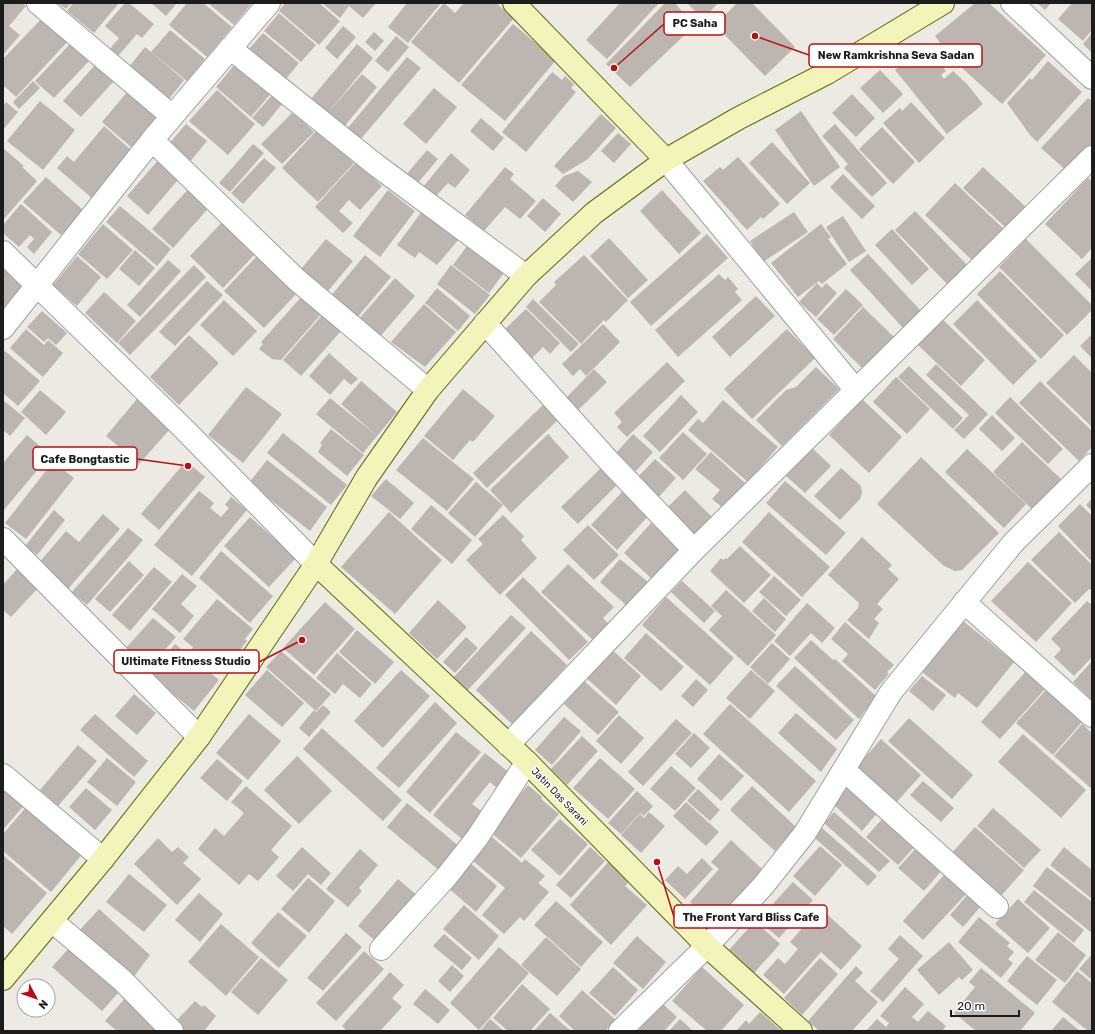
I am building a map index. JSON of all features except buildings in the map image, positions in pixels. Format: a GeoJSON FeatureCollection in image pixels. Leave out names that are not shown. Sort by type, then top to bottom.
{"type":"FeatureCollection","features":[{"type":"Feature","properties":{"kind":"street"},"geometry":{"type":"LineString","coordinates":[[38,3],[172,116]]}},
{"type":"Feature","properties":{"kind":"street"},"geometry":{"type":"LineString","coordinates":[[3,328],[152,140],[269,3]]}},
{"type":"Feature","properties":{"kind":"street"},"geometry":{"type":"LineString","coordinates":[[514,3],[666,160],[855,389]]}},
{"type":"Feature","properties":{"kind":"street"},"geometry":{"type":"LineString","coordinates":[[3,979],[103,859],[199,737],[316,564],[367,477],[428,390],[526,276],[594,213],[666,160],[739,118],[826,73],[943,3]]}},
{"type":"Feature","properties":{"kind":"street"},"geometry":{"type":"LineString","coordinates":[[1012,3],[1092,78]]}},
{"type":"Feature","properties":{"kind":"street"},"geometry":{"type":"LineString","coordinates":[[230,48],[376,164],[526,276]]}},
{"type":"Feature","properties":{"kind":"street"},"geometry":{"type":"LineString","coordinates":[[152,140],[297,280],[428,390]]}},
{"type":"Feature","properties":{"kind":"street"},"geometry":{"type":"LineString","coordinates":[[508,745],[694,550],[855,389],[994,255],[1092,157]]}},
{"type":"Feature","properties":{"kind":"street"},"geometry":{"type":"LineString","coordinates":[[3,252],[185,430],[316,564]]}},
{"type":"Feature","properties":{"kind":"street"},"geometry":{"type":"LineString","coordinates":[[485,323],[608,460],[694,550]]}},
{"type":"Feature","properties":{"kind":"street"},"geometry":{"type":"LineString","coordinates":[[620,1031],[707,946],[763,886],[805,833],[891,692],[1014,542],[1092,465]]}},
{"type":"Feature","properties":{"kind":"street"},"geometry":{"type":"LineString","coordinates":[[3,539],[199,737]]}},
{"type":"Feature","properties":{"kind":"street","name":"Jatin Das Sarani"},"geometry":{"type":"LineString","coordinates":[[316,564],[527,762],[707,946],[801,1031]]}},
{"type":"Feature","properties":{"kind":"street"},"geometry":{"type":"LineString","coordinates":[[964,602],[1092,716]]}},
{"type":"Feature","properties":{"kind":"street"},"geometry":{"type":"LineString","coordinates":[[381,948],[447,876],[477,838],[527,762]]}},
{"type":"Feature","properties":{"kind":"street"},"geometry":{"type":"LineString","coordinates":[[844,770],[997,907]]}},
{"type":"Feature","properties":{"kind":"street"},"geometry":{"type":"LineString","coordinates":[[3,775],[103,859]]}},
{"type":"Feature","properties":{"kind":"street"},"geometry":{"type":"LineString","coordinates":[[52,921],[122,980],[172,1031]]}},
{"type":"Feature","properties":{"kind":"place","name":"New Ramkrishna Seva Sadan"},"geometry":{"type":"Point","coordinates":[755,36]}},
{"type":"Feature","properties":{"kind":"place","name":"PC Saha"},"geometry":{"type":"Point","coordinates":[614,68]}},
{"type":"Feature","properties":{"kind":"place","name":"Cafe Bongtastic"},"geometry":{"type":"Point","coordinates":[188,466]}},
{"type":"Feature","properties":{"kind":"place","name":"Ultimate Fitness Studio"},"geometry":{"type":"Point","coordinates":[302,640]}},
{"type":"Feature","properties":{"kind":"place","name":"The Front Yard Bliss Cafe"},"geometry":{"type":"Point","coordinates":[657,862]}}]}
